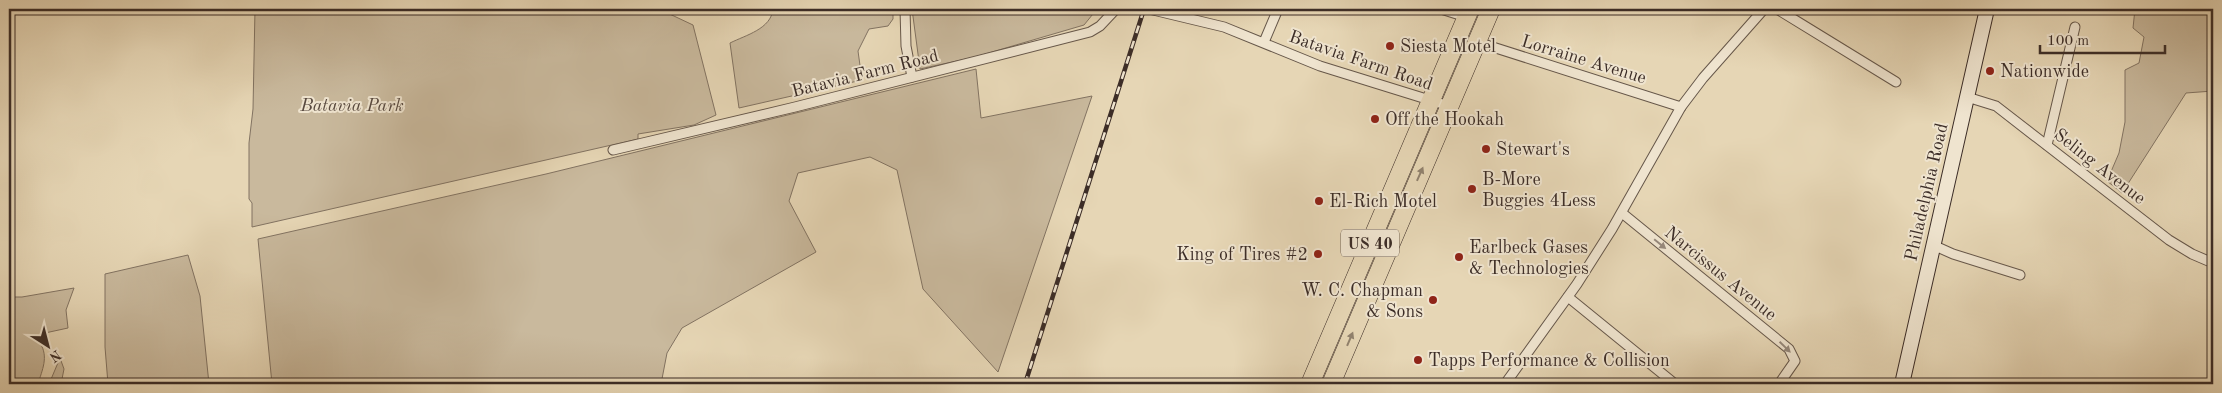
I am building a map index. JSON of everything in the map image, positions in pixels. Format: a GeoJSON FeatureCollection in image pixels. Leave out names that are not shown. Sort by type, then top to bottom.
{"type":"FeatureCollection","features":[{"type":"Feature","properties":{"kind":"highway","name":"US 40"},"geometry":{"type":"LineString","coordinates":[[1331,384],[1491,9]]}},
{"type":"Feature","properties":{"kind":"highway","name":"US 40"},"geometry":{"type":"LineString","coordinates":[[1310,384],[1468,13]]}},
{"type":"Feature","properties":{"kind":"main road","name":"Philadelphia Road"},"geometry":{"type":"LineString","coordinates":[[1902,384],[1987,9]]}},
{"type":"Feature","properties":{"kind":"street"},"geometry":{"type":"LineString","coordinates":[[905,9],[906,46],[912,77]]}},
{"type":"Feature","properties":{"kind":"street","name":"Batavia Farm Road"},"geometry":{"type":"LineString","coordinates":[[613,150],[1090,32],[1100,26],[1116,9]]}},
{"type":"Feature","properties":{"kind":"street","name":"Batavia Farm Road"},"geometry":{"type":"LineString","coordinates":[[1149,9],[1224,27],[1320,66],[1430,102],[1449,106]]}},
{"type":"Feature","properties":{"kind":"street"},"geometry":{"type":"LineString","coordinates":[[1264,42],[1278,9]]}},
{"type":"Feature","properties":{"kind":"street"},"geometry":{"type":"LineString","coordinates":[[1441,9],[1468,13]]}},
{"type":"Feature","properties":{"kind":"street"},"geometry":{"type":"LineString","coordinates":[[1777,9],[1896,82]]}},
{"type":"Feature","properties":{"kind":"street"},"geometry":{"type":"LineString","coordinates":[[1509,383],[1568,297],[1622,213],[1682,107],[1703,78],[1760,10]]}},
{"type":"Feature","properties":{"kind":"street"},"geometry":{"type":"LineString","coordinates":[[2047,145],[2075,27]]}},
{"type":"Feature","properties":{"kind":"street","name":"Lorraine Avenue"},"geometry":{"type":"LineString","coordinates":[[1477,42],[1682,107]]}},
{"type":"Feature","properties":{"kind":"street","name":"Seling Avenue"},"geometry":{"type":"LineString","coordinates":[[1967,97],[1996,106],[2169,240],[2192,254],[2213,263]]}},
{"type":"Feature","properties":{"kind":"street","name":"Narcissus Avenue"},"geometry":{"type":"LineString","coordinates":[[1622,213],[1785,346],[1795,361],[1779,384]]}},
{"type":"Feature","properties":{"kind":"street"},"geometry":{"type":"LineString","coordinates":[[1933,245],[1953,254],[2020,275]]}},
{"type":"Feature","properties":{"kind":"street"},"geometry":{"type":"LineString","coordinates":[[1568,297],[1675,384]]}},
{"type":"Feature","properties":{"kind":"green space","name":"Batavia Park"},"geometry":{"type":"Polygon","coordinates":[[[255,9],[659,9],[693,25],[716,115],[694,125],[638,134],[638,139],[252,227],[252,203],[249,199],[249,143],[253,109],[255,9]]]}},
{"type":"Feature","properties":{"kind":"green space"},"geometry":{"type":"Polygon","coordinates":[[[773,9],[893,9],[893,19],[888,26],[869,29],[858,51],[862,80],[739,108],[730,43],[763,26],[768,22],[773,9]]]}},
{"type":"Feature","properties":{"kind":"green space"},"geometry":{"type":"Polygon","coordinates":[[[912,9],[1097,9],[1084,25],[975,57],[920,69],[912,9]]]}},
{"type":"Feature","properties":{"kind":"green space"},"geometry":{"type":"Polygon","coordinates":[[[2135,9],[2213,9],[2213,91],[2186,93],[2122,193],[2107,181],[2119,153],[2125,122],[2125,70],[2139,63],[2144,37],[2133,28],[2135,9]]]}},
{"type":"Feature","properties":{"kind":"green space"},"geometry":{"type":"Polygon","coordinates":[[[976,69],[981,118],[1092,96],[998,372],[923,289],[897,170],[870,157],[798,173],[789,201],[816,252],[682,328],[667,353],[661,384],[272,384],[258,239],[546,174],[976,69]]]}},
{"type":"Feature","properties":{"kind":"green space"},"geometry":{"type":"Polygon","coordinates":[[[188,255],[200,296],[209,384],[108,384],[105,347],[105,274],[188,255]]]}},
{"type":"Feature","properties":{"kind":"green space"},"geometry":{"type":"Polygon","coordinates":[[[74,288],[66,310],[68,328],[45,333],[40,343],[43,348],[44,358],[38,384],[9,384],[9,297],[22,297],[74,288]]]}},
{"type":"Feature","properties":{"kind":"green space"},"geometry":{"type":"Polygon","coordinates":[[[60,358],[64,369],[61,384],[49,384],[60,358]]]}},
{"type":"Feature","properties":{"kind":"railway"},"geometry":{"type":"LineString","coordinates":[[1025,384],[1144,9]]}},
{"type":"Feature","properties":{"kind":"place","name":"Siesta Motel"},"geometry":{"type":"Point","coordinates":[1390,46]}},
{"type":"Feature","properties":{"kind":"place","name":"Nationwide"},"geometry":{"type":"Point","coordinates":[1990,71]}},
{"type":"Feature","properties":{"kind":"place","name":"Off the Hookah"},"geometry":{"type":"Point","coordinates":[1375,119]}},
{"type":"Feature","properties":{"kind":"place","name":"Stewart's"},"geometry":{"type":"Point","coordinates":[1486,149]}},
{"type":"Feature","properties":{"kind":"place","name":"B-More Buggies 4Less"},"geometry":{"type":"Point","coordinates":[1472,189]}},
{"type":"Feature","properties":{"kind":"place","name":"El-Rich Motel"},"geometry":{"type":"Point","coordinates":[1319,201]}},
{"type":"Feature","properties":{"kind":"place","name":"King of Tires #2"},"geometry":{"type":"Point","coordinates":[1318,254]}},
{"type":"Feature","properties":{"kind":"place","name":"Earlbeck Gases & Technologies"},"geometry":{"type":"Point","coordinates":[1459,257]}},
{"type":"Feature","properties":{"kind":"place","name":"W. C. Chapman & Sons"},"geometry":{"type":"Point","coordinates":[1433,300]}},
{"type":"Feature","properties":{"kind":"place","name":"Tapps Performance & Collision"},"geometry":{"type":"Point","coordinates":[1418,360]}}]}
